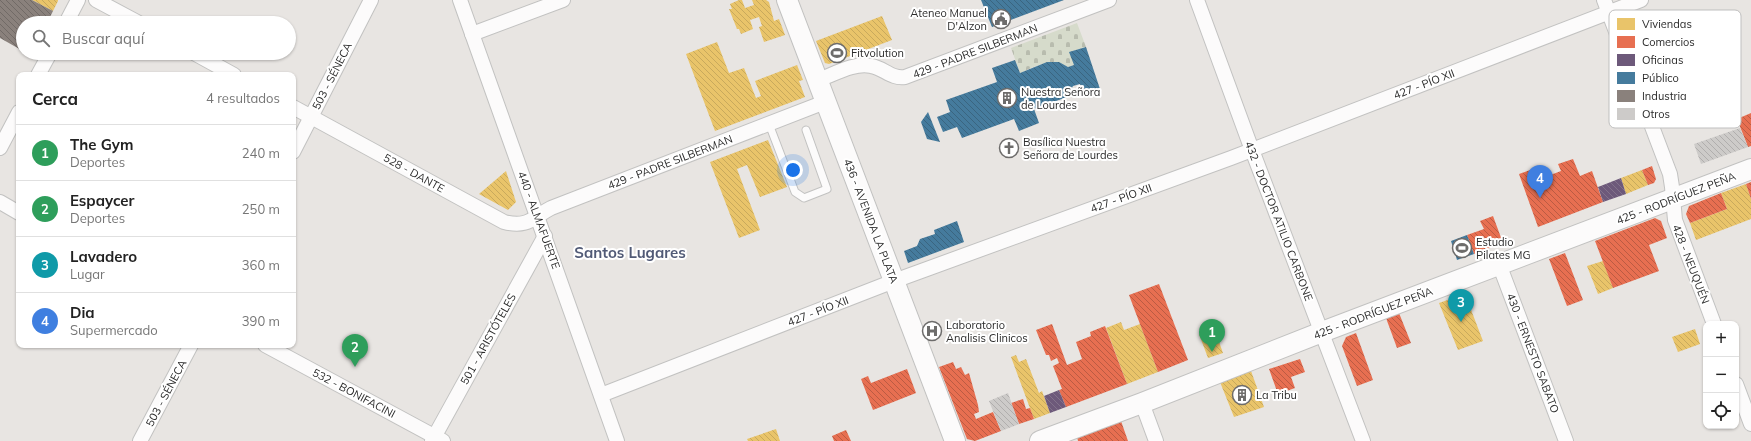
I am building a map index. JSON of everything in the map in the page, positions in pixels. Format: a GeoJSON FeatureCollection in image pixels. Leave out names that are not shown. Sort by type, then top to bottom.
{"type":"FeatureCollection","features":[{"type":"Feature","properties":{"kind":"street"},"geometry":{"type":"LineString","coordinates":[[70,16],[78,0]]}},
{"type":"Feature","properties":{"kind":"street"},"geometry":{"type":"LineString","coordinates":[[96,0],[126,16]]}},
{"type":"Feature","properties":{"kind":"street","name":"503 - SÉNECA"},"geometry":{"type":"LineString","coordinates":[[296,146],[371,0]]}},
{"type":"Feature","properties":{"kind":"street","name":"440 - ALMAFUERTE"},"geometry":{"type":"LineString","coordinates":[[460,0],[616,441]]}},
{"type":"Feature","properties":{"kind":"street"},"geometry":{"type":"LineString","coordinates":[[472,34],[564,0]]}},
{"type":"Feature","properties":{"kind":"street","name":"436 - AVENIDA LA PLATA"},"geometry":{"type":"LineString","coordinates":[[787,0],[955,441]]}},
{"type":"Feature","properties":{"kind":"street","name":"429 - PADRE SILBERMAN"},"geometry":{"type":"LineString","coordinates":[[818,80],[860,65],[876,67],[898,78],[905,77],[1109,0]]}},
{"type":"Feature","properties":{"kind":"street","name":"432 - DOCTOR ATILIO CARBONE"},"geometry":{"type":"LineString","coordinates":[[1197,0],[1252,150],[1363,441]]}},
{"type":"Feature","properties":{"kind":"street","name":"427 - PÍO XII"},"geometry":{"type":"LineString","coordinates":[[601,395],[894,281],[1252,150],[1607,6],[1641,0]]}},
{"type":"Feature","properties":{"kind":"street"},"geometry":{"type":"LineString","coordinates":[[40,72],[46,60]]}},
{"type":"Feature","properties":{"kind":"street"},"geometry":{"type":"LineString","coordinates":[[207,60],[229,72]]}},
{"type":"Feature","properties":{"kind":"street","name":"429 - PADRE SILBERMAN"},"geometry":{"type":"LineString","coordinates":[[538,217],[551,208],[826,102]]}},
{"type":"Feature","properties":{"kind":"street","name":"528 - DANTE"},"geometry":{"type":"LineString","coordinates":[[296,109],[504,222],[521,224],[538,217]]}},
{"type":"Feature","properties":{"kind":"street"},"geometry":{"type":"LineString","coordinates":[[0,148],[16,118]]}},
{"type":"Feature","properties":{"kind":"street","name":"428 - NEUQUÉN"},"geometry":{"type":"LineString","coordinates":[[1653,128],[1670,174],[1675,220],[1713,321]]}},
{"type":"Feature","properties":{"kind":"street","name":"425 - RODRÍGUEZ PEÑA"},"geometry":{"type":"LineString","coordinates":[[1040,441],[1142,403],[1499,264],[1751,170]]}},
{"type":"Feature","properties":{"kind":"street"},"geometry":{"type":"LineString","coordinates":[[0,202],[16,211]]}},
{"type":"Feature","properties":{"kind":"street","name":"501 - ARISTÓTELES"},"geometry":{"type":"LineString","coordinates":[[437,440],[544,236]]}},
{"type":"Feature","properties":{"kind":"street","name":"430 - ERNESTO SABATO"},"geometry":{"type":"LineString","coordinates":[[1499,264],[1566,441]]}},
{"type":"Feature","properties":{"kind":"street","name":"503 - SÉNECA"},"geometry":{"type":"LineString","coordinates":[[140,441],[189,348]]}},
{"type":"Feature","properties":{"kind":"street","name":"532 - BONIFACINI"},"geometry":{"type":"LineString","coordinates":[[269,348],[437,440]]}},
{"type":"Feature","properties":{"kind":"street"},"geometry":{"type":"LineString","coordinates":[[1739,392],[1751,424]]}},
{"type":"Feature","properties":{"kind":"street"},"geometry":{"type":"LineString","coordinates":[[1142,403],[1156,441]]}},
{"type":"Feature","properties":{"kind":"lane"},"geometry":{"type":"LineString","coordinates":[[769,124],[795,192],[804,198],[827,189],[806,130]]}},
{"type":"Feature","properties":{"kind":"green space"},"geometry":{"type":"Polygon","coordinates":[[[1077,23],[1086,47],[1070,52],[1074,65],[1068,67],[1061,64],[1049,63],[1038,65],[1020,73],[1011,48],[1077,23]]]}},
{"type":"Feature","properties":{"kind":"building: Viviendas"},"geometry":{"type":"Polygon","coordinates":[[[32,0],[58,0],[58,1],[53,11],[32,0]]]}},
{"type":"Feature","properties":{"kind":"building: Viviendas"},"geometry":{"type":"Polygon","coordinates":[[[742,0],[745,8],[754,5],[752,0],[766,0],[769,2],[774,21],[779,19],[785,35],[764,42],[759,27],[762,26],[759,17],[750,20],[753,29],[741,34],[739,29],[737,29],[729,9],[732,9],[730,4],[742,0]]]}},
{"type":"Feature","properties":{"kind":"building: Viviendas"},"geometry":{"type":"Polygon","coordinates":[[[882,16],[892,40],[829,64],[825,63],[816,41],[882,16]]]}},
{"type":"Feature","properties":{"kind":"building: Viviendas"},"geometry":{"type":"Polygon","coordinates":[[[717,42],[729,73],[744,68],[756,98],[761,96],[755,81],[797,65],[803,80],[799,81],[805,97],[715,131],[686,54],[717,42]]]}},
{"type":"Feature","properties":{"kind":"building: Viviendas"},"geometry":{"type":"Polygon","coordinates":[[[768,140],[787,187],[760,197],[747,165],[737,169],[760,230],[739,238],[710,162],[768,140]]]}},
{"type":"Feature","properties":{"kind":"building: Viviendas"},"geometry":{"type":"Polygon","coordinates":[[[1642,170],[1648,185],[1626,194],[1621,178],[1642,170]]]}},
{"type":"Feature","properties":{"kind":"building: Viviendas"},"geometry":{"type":"Polygon","coordinates":[[[506,171],[516,202],[508,210],[479,194],[506,171]]]}},
{"type":"Feature","properties":{"kind":"building: Viviendas"},"geometry":{"type":"Polygon","coordinates":[[[1746,184],[1751,199],[1751,219],[1696,240],[1690,223],[1727,209],[1721,193],[1746,184]]]}},
{"type":"Feature","properties":{"kind":"building: Viviendas"},"geometry":{"type":"Polygon","coordinates":[[[1603,261],[1613,288],[1598,294],[1587,266],[1603,261]]]}},
{"type":"Feature","properties":{"kind":"building: Viviendas"},"geometry":{"type":"Polygon","coordinates":[[[1465,294],[1483,341],[1458,350],[1439,303],[1465,294]]]}},
{"type":"Feature","properties":{"kind":"building: Viviendas"},"geometry":{"type":"Polygon","coordinates":[[[1121,322],[1124,330],[1140,324],[1158,372],[1127,384],[1106,328],[1121,322]]]}},
{"type":"Feature","properties":{"kind":"building: Viviendas"},"geometry":{"type":"Polygon","coordinates":[[[1214,328],[1223,353],[1208,358],[1199,334],[1214,328]]]}},
{"type":"Feature","properties":{"kind":"building: Viviendas"},"geometry":{"type":"Polygon","coordinates":[[[1695,329],[1700,344],[1678,352],[1672,337],[1695,329]]]}},
{"type":"Feature","properties":{"kind":"building: Viviendas"},"geometry":{"type":"Polygon","coordinates":[[[1016,355],[1019,362],[1026,359],[1039,393],[1042,391],[1050,413],[1034,419],[1011,357],[1016,355]]]}},
{"type":"Feature","properties":{"kind":"building: Viviendas","name":"La Tribu"},"geometry":{"type":"Polygon","coordinates":[[[1251,371],[1264,407],[1234,417],[1220,382],[1251,371]]]}},
{"type":"Feature","properties":{"kind":"building: Viviendas"},"geometry":{"type":"Polygon","coordinates":[[[776,429],[780,441],[748,441],[747,439],[776,429]]]}},
{"type":"Feature","properties":{"kind":"building: Comercios"},"geometry":{"type":"Polygon","coordinates":[[[1751,113],[1751,146],[1748,147],[1741,128],[1741,117],[1751,113]]]}},
{"type":"Feature","properties":{"kind":"building: Comercios"},"geometry":{"type":"Polygon","coordinates":[[[1573,159],[1580,176],[1592,171],[1603,202],[1538,227],[1519,174],[1541,166],[1545,177],[1561,171],[1558,164],[1573,159]]]}},
{"type":"Feature","properties":{"kind":"building: Comercios"},"geometry":{"type":"Polygon","coordinates":[[[1652,166],[1656,179],[1654,183],[1648,185],[1642,170],[1652,166]]]}},
{"type":"Feature","properties":{"kind":"building: Comercios"},"geometry":{"type":"Polygon","coordinates":[[[1751,182],[1751,199],[1746,184],[1751,182]]]}},
{"type":"Feature","properties":{"kind":"building: Comercios"},"geometry":{"type":"Polygon","coordinates":[[[1721,193],[1727,209],[1690,223],[1686,214],[1689,206],[1721,193]]]}},
{"type":"Feature","properties":{"kind":"building: Comercios"},"geometry":{"type":"Polygon","coordinates":[[[1493,216],[1503,243],[1474,254],[1467,235],[1484,229],[1480,221],[1493,216]]]}},
{"type":"Feature","properties":{"kind":"building: Comercios"},"geometry":{"type":"Polygon","coordinates":[[[1655,218],[1661,221],[1667,238],[1649,245],[1659,271],[1613,288],[1595,241],[1655,218]]]}},
{"type":"Feature","properties":{"kind":"building: Comercios"},"geometry":{"type":"Polygon","coordinates":[[[1565,253],[1583,300],[1567,306],[1549,259],[1565,253]]]}},
{"type":"Feature","properties":{"kind":"building: Comercios"},"geometry":{"type":"Polygon","coordinates":[[[1159,284],[1188,360],[1158,372],[1129,295],[1159,284]]]}},
{"type":"Feature","properties":{"kind":"building: Comercios"},"geometry":{"type":"Polygon","coordinates":[[[1399,313],[1411,343],[1397,348],[1386,318],[1399,313]]]}},
{"type":"Feature","properties":{"kind":"building: Comercios"},"geometry":{"type":"Polygon","coordinates":[[[1052,324],[1067,365],[1082,359],[1076,342],[1091,336],[1090,332],[1105,326],[1127,384],[1066,407],[1059,390],[1062,389],[1053,366],[1059,363],[1057,358],[1051,361],[1049,355],[1046,355],[1036,330],[1052,324]]]}},
{"type":"Feature","properties":{"kind":"building: Comercios"},"geometry":{"type":"Polygon","coordinates":[[[1356,333],[1373,380],[1357,386],[1342,346],[1346,337],[1356,333]]]}},
{"type":"Feature","properties":{"kind":"building: Comercios"},"geometry":{"type":"Polygon","coordinates":[[[1300,359],[1305,372],[1291,377],[1295,388],[1278,394],[1269,369],[1300,359]]]}},
{"type":"Feature","properties":{"kind":"building: Comercios"},"geometry":{"type":"Polygon","coordinates":[[[953,362],[956,369],[961,367],[965,375],[969,373],[978,405],[979,412],[974,414],[976,419],[993,412],[1001,431],[975,441],[967,439],[939,367],[953,362]]]}},
{"type":"Feature","properties":{"kind":"building: Comercios"},"geometry":{"type":"Polygon","coordinates":[[[907,369],[916,393],[873,410],[861,379],[868,376],[871,383],[907,369]]]}},
{"type":"Feature","properties":{"kind":"building: Comercios"},"geometry":{"type":"Polygon","coordinates":[[[1023,399],[1026,409],[1030,408],[1034,419],[1019,424],[1011,403],[1023,399]]]}},
{"type":"Feature","properties":{"kind":"building: Comercios"},"geometry":{"type":"Polygon","coordinates":[[[1121,421],[1128,441],[1078,441],[1077,437],[1121,421]]]}},
{"type":"Feature","properties":{"kind":"building: Comercios"},"geometry":{"type":"Polygon","coordinates":[[[846,430],[851,441],[834,441],[832,436],[846,430]]]}},
{"type":"Feature","properties":{"kind":"building: Oficinas"},"geometry":{"type":"Polygon","coordinates":[[[1621,178],[1626,194],[1603,202],[1598,187],[1621,178]]]}},
{"type":"Feature","properties":{"kind":"building: Oficinas"},"geometry":{"type":"Polygon","coordinates":[[[1059,390],[1066,407],[1050,413],[1044,396],[1059,390]]]}},
{"type":"Feature","properties":{"kind":"building: Público","name":"Ateneo Manuel D'Alzon"},"geometry":{"type":"Polygon","coordinates":[[[981,0],[1064,0],[992,27],[981,0]]]}},
{"type":"Feature","properties":{"kind":"building: Público","name":"Nuestra Señora de Lourdes"},"geometry":{"type":"Polygon","coordinates":[[[1086,47],[1101,92],[1085,97],[1080,84],[1073,86],[1067,97],[1034,109],[1039,123],[1019,131],[1014,119],[962,138],[957,127],[943,132],[937,117],[950,112],[946,100],[997,82],[992,68],[1015,60],[1020,73],[1047,62],[1059,62],[1068,67],[1074,65],[1069,52],[1086,47]]]}},
{"type":"Feature","properties":{"kind":"building: Público"},"geometry":{"type":"Polygon","coordinates":[[[928,112],[940,142],[927,139],[921,122],[928,112]]]}},
{"type":"Feature","properties":{"kind":"building: Público"},"geometry":{"type":"Polygon","coordinates":[[[957,221],[964,242],[908,263],[904,251],[917,246],[920,239],[935,234],[934,230],[957,221]]]}},
{"type":"Feature","properties":{"kind":"building: Público","name":"Estudio Pilates MG"},"geometry":{"type":"Polygon","coordinates":[[[1467,235],[1474,254],[1457,260],[1451,241],[1467,235]]]}},
{"type":"Feature","properties":{"kind":"building: Industria"},"geometry":{"type":"Polygon","coordinates":[[[0,0],[32,0],[53,11],[50,16],[16,16],[16,47],[0,38],[0,0]]]}},
{"type":"Feature","properties":{"kind":"building: Otros"},"geometry":{"type":"Polygon","coordinates":[[[1740,128],[1748,147],[1701,164],[1694,144],[1740,128]]]}},
{"type":"Feature","properties":{"kind":"building: Otros"},"geometry":{"type":"Polygon","coordinates":[[[1008,393],[1019,424],[1001,431],[989,401],[1008,393]]]}},
{"type":"Feature","properties":{"kind":"place","name":"Ateneo Manuel D'Alzon"},"geometry":{"type":"Point","coordinates":[1001,19]}},
{"type":"Feature","properties":{"kind":"place","name":"Fitvolution"},"geometry":{"type":"Point","coordinates":[837,53]}},
{"type":"Feature","properties":{"kind":"place","name":"Nuestra Señora de Lourdes"},"geometry":{"type":"Point","coordinates":[1007,98]}},
{"type":"Feature","properties":{"kind":"place","name":"Basílica Nuestra Señora de Lourdes"},"geometry":{"type":"Point","coordinates":[1009,148]}},
{"type":"Feature","properties":{"kind":"place","name":"Dia"},"geometry":{"type":"Point","coordinates":[1540,198]}},
{"type":"Feature","properties":{"kind":"place","name":"Estudio Pilates MG"},"geometry":{"type":"Point","coordinates":[1462,248]}},
{"type":"Feature","properties":{"kind":"place","name":"Lavadero"},"geometry":{"type":"Point","coordinates":[1461,322]}},
{"type":"Feature","properties":{"kind":"place","name":"Laboratorio Analisis Clinicos"},"geometry":{"type":"Point","coordinates":[932,331]}},
{"type":"Feature","properties":{"kind":"place","name":"The Gym"},"geometry":{"type":"Point","coordinates":[1212,352]}},
{"type":"Feature","properties":{"kind":"place","name":"Espaycer"},"geometry":{"type":"Point","coordinates":[355,367]}},
{"type":"Feature","properties":{"kind":"place","name":"La Tribu"},"geometry":{"type":"Point","coordinates":[1242,395]}},
{"type":"Feature","properties":{"kind":"district","name":"Santos Lugares"},"geometry":{"type":"Point","coordinates":[630,252]}}]}
